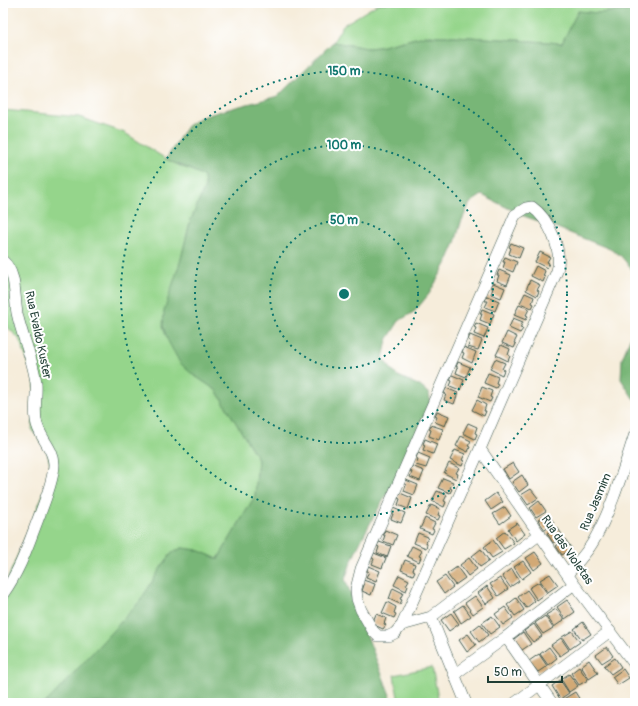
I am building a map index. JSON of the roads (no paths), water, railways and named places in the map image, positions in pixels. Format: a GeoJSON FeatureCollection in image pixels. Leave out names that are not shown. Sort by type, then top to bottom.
{"type":"FeatureCollection","features":[{"type":"Feature","properties":{"kind":"street"},"geometry":{"type":"LineString","coordinates":[[532,207],[544,220],[552,233],[557,245],[559,263],[480,449],[402,625],[395,633],[389,636],[378,636],[373,631],[365,619],[357,599],[357,582],[361,569],[515,215],[526,208],[532,207]]}},
{"type":"Feature","properties":{"kind":"street","name":"Rua Evaldo Kuster"},"geometry":{"type":"LineString","coordinates":[[3,261],[14,281],[17,313],[33,365],[36,384],[37,426],[40,435],[49,448],[54,464],[52,477],[45,500],[26,555],[11,583],[3,594]]}},
{"type":"Feature","properties":{"kind":"street","name":"Rua Jasmim"},"geometry":{"type":"LineString","coordinates":[[568,573],[582,558],[593,542],[602,524],[617,488],[635,434]]}},
{"type":"Feature","properties":{"kind":"street","name":"Rua das Violetas"},"geometry":{"type":"LineString","coordinates":[[480,449],[568,573],[574,584],[635,665]]}},
{"type":"Feature","properties":{"kind":"street"},"geometry":{"type":"LineString","coordinates":[[402,625],[431,617],[540,534]]}},
{"type":"Feature","properties":{"kind":"street"},"geometry":{"type":"LineString","coordinates":[[455,674],[506,637],[574,584]]}},
{"type":"Feature","properties":{"kind":"street"},"geometry":{"type":"LineString","coordinates":[[431,617],[466,703]]}},
{"type":"Feature","properties":{"kind":"street"},"geometry":{"type":"LineString","coordinates":[[515,703],[610,631]]}},
{"type":"Feature","properties":{"kind":"street"},"geometry":{"type":"LineString","coordinates":[[506,637],[552,703]]}}]}
